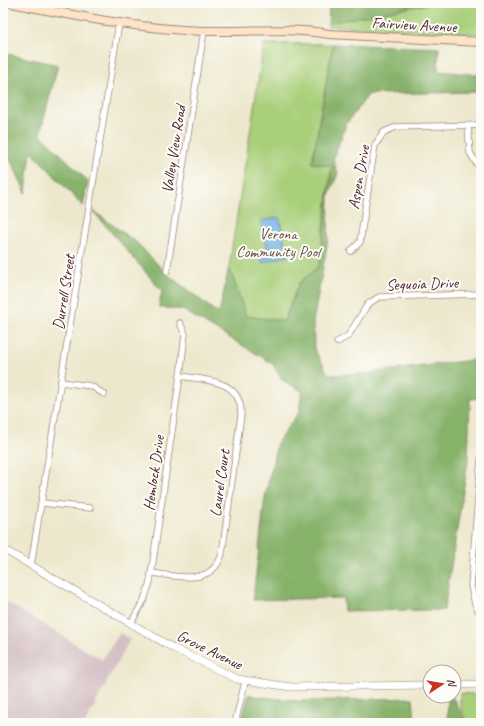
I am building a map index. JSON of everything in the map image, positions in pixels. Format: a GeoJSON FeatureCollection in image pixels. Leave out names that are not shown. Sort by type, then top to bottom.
{"type":"FeatureCollection","features":[{"type":"Feature","properties":{"kind":"main road","name":"Fairview Avenue"},"geometry":{"type":"LineString","coordinates":[[15,3],[147,28],[204,31],[308,30],[329,34],[481,42]]}},
{"type":"Feature","properties":{"kind":"street","name":"Durrell Street"},"geometry":{"type":"LineString","coordinates":[[31,565],[119,23]]}},
{"type":"Feature","properties":{"kind":"street","name":"Valley View Road"},"geometry":{"type":"LineString","coordinates":[[167,271],[204,31]]}},
{"type":"Feature","properties":{"kind":"street","name":"Aspen Drive"},"geometry":{"type":"LineString","coordinates":[[351,251],[360,242],[375,145],[381,135],[396,127],[481,125]]}},
{"type":"Feature","properties":{"kind":"street"},"geometry":{"type":"LineString","coordinates":[[468,126],[470,153],[481,170]]}},
{"type":"Feature","properties":{"kind":"street","name":"Sequoia Drive"},"geometry":{"type":"LineString","coordinates":[[336,342],[348,336],[368,304],[379,297],[481,294]]}},
{"type":"Feature","properties":{"kind":"street","name":"Hemlock Drive"},"geometry":{"type":"LineString","coordinates":[[131,623],[147,593],[151,573],[180,376],[184,334],[180,323]]}},
{"type":"Feature","properties":{"kind":"street","name":"Laurel Court"},"geometry":{"type":"LineString","coordinates":[[151,573],[190,578],[199,577],[208,574],[215,568],[222,554],[241,406],[235,394],[225,385],[180,376]]}},
{"type":"Feature","properties":{"kind":"street"},"geometry":{"type":"LineString","coordinates":[[61,382],[91,386],[104,394]]}},
{"type":"Feature","properties":{"kind":"street"},"geometry":{"type":"LineString","coordinates":[[481,459],[471,586],[474,604],[481,616]]}},
{"type":"Feature","properties":{"kind":"street"},"geometry":{"type":"LineString","coordinates":[[42,503],[90,508]]}},
{"type":"Feature","properties":{"kind":"street","name":"Grove Avenue"},"geometry":{"type":"LineString","coordinates":[[3,549],[208,666],[245,682],[304,688],[422,685]]}},
{"type":"Feature","properties":{"kind":"street"},"geometry":{"type":"LineString","coordinates":[[235,723],[245,682]]}},
{"type":"Feature","properties":{"kind":"street"},"geometry":{"type":"LineString","coordinates":[[462,685],[481,684]]}},
{"type":"Feature","properties":{"kind":"shaded area"},"geometry":{"type":"Polygon","coordinates":[[[3,600],[102,660],[120,633],[130,639],[85,723],[3,722],[3,600]]]}},
{"type":"Feature","properties":{"kind":"green space"},"geometry":{"type":"Polygon","coordinates":[[[329,3],[481,3],[481,34],[328,26],[329,3]]]}},
{"type":"Feature","properties":{"kind":"green space"},"geometry":{"type":"Polygon","coordinates":[[[329,3],[441,3],[416,6],[329,23],[329,3]]]}},
{"type":"Feature","properties":{"kind":"green space","name":"Verona Community Pool"},"geometry":{"type":"Polygon","coordinates":[[[264,44],[333,44],[312,163],[332,166],[319,266],[299,283],[284,321],[246,316],[229,267],[264,44]]]}},
{"type":"Feature","properties":{"kind":"green space"},"geometry":{"type":"Polygon","coordinates":[[[333,44],[439,48],[438,71],[481,75],[481,92],[369,94],[346,124],[333,159],[338,173],[329,196],[328,240],[313,322],[314,349],[329,375],[359,374],[481,359],[481,398],[470,399],[468,461],[444,610],[344,611],[343,598],[253,600],[265,497],[277,443],[299,412],[302,391],[282,380],[272,363],[183,310],[159,307],[162,291],[92,210],[136,242],[167,274],[219,314],[229,267],[246,316],[284,321],[299,283],[319,266],[332,166],[312,163],[333,44]]]}},
{"type":"Feature","properties":{"kind":"green space"},"geometry":{"type":"Polygon","coordinates":[[[3,53],[58,65],[40,134],[88,181],[83,206],[31,151],[26,193],[3,144],[3,53]]]}},
{"type":"Feature","properties":{"kind":"green space"},"geometry":{"type":"Polygon","coordinates":[[[481,514],[481,604],[477,595],[474,572],[481,514]]]}},
{"type":"Feature","properties":{"kind":"green space"},"geometry":{"type":"Polygon","coordinates":[[[462,693],[481,695],[481,723],[467,723],[460,704],[462,704],[462,693]]]}},
{"type":"Feature","properties":{"kind":"green space"},"geometry":{"type":"Polygon","coordinates":[[[249,694],[253,696],[299,701],[413,698],[415,723],[241,723],[249,694]]]}},
{"type":"Feature","properties":{"kind":"green space"},"geometry":{"type":"Polygon","coordinates":[[[448,704],[456,704],[466,723],[447,723],[448,704]]]}},
{"type":"Feature","properties":{"kind":"water"},"geometry":{"type":"Polygon","coordinates":[[[279,217],[288,256],[262,263],[259,253],[268,250],[261,221],[279,217]]]}}]}
